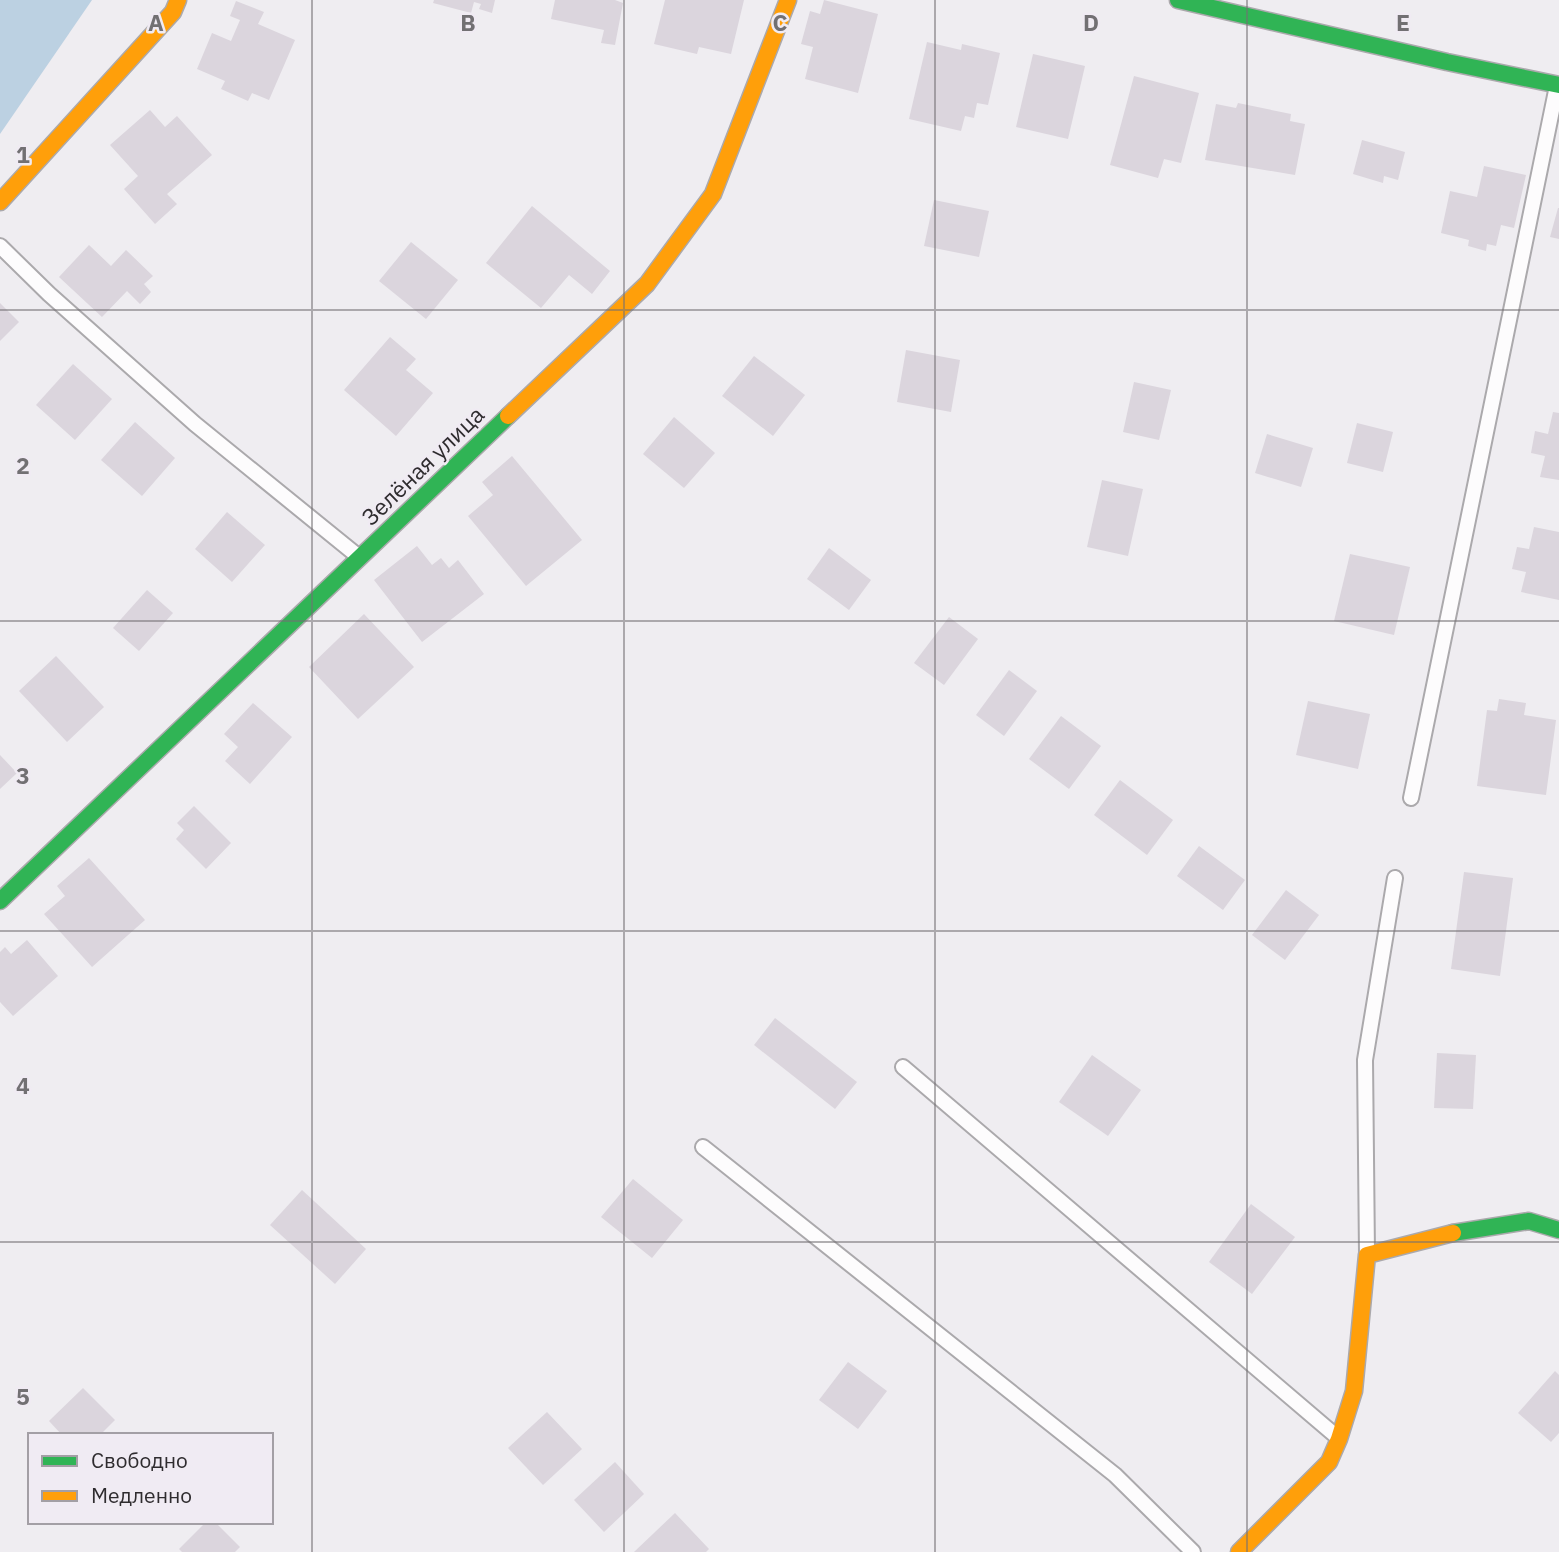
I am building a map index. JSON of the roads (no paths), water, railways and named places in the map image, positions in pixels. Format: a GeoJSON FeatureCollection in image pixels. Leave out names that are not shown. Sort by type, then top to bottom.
{"type":"FeatureCollection","features":[{"type":"Feature","properties":{"kind":"street"},"geometry":{"type":"LineString","coordinates":[[0,202],[173,12],[178,0]]}},
{"type":"Feature","properties":{"kind":"street","name":"Зелёная улица"},"geometry":{"type":"LineString","coordinates":[[0,901],[647,284],[712,194],[788,0]]}},
{"type":"Feature","properties":{"kind":"street"},"geometry":{"type":"LineString","coordinates":[[1178,0],[1434,59],[1558,83]]}},
{"type":"Feature","properties":{"kind":"street"},"geometry":{"type":"LineString","coordinates":[[1239,1552],[1329,1462],[1339,1439],[1354,1391],[1367,1255],[1466,1230],[1529,1221],[1559,1230]]}},
{"type":"Feature","properties":{"kind":"lane"},"geometry":{"type":"LineString","coordinates":[[1411,798],[1558,83]]}},
{"type":"Feature","properties":{"kind":"lane"},"geometry":{"type":"LineString","coordinates":[[0,246],[49,294],[195,424],[360,558]]}},
{"type":"Feature","properties":{"kind":"lane"},"geometry":{"type":"LineString","coordinates":[[1367,1255],[1365,1060],[1395,878]]}},
{"type":"Feature","properties":{"kind":"lane"},"geometry":{"type":"LineString","coordinates":[[903,1067],[1339,1439]]}},
{"type":"Feature","properties":{"kind":"lane"},"geometry":{"type":"LineString","coordinates":[[704,1147],[1115,1475],[1193,1552]]}},
{"type":"Feature","properties":{"kind":"water"},"geometry":{"type":"Polygon","coordinates":[[[0,0],[92,0],[0,134],[0,0]]]}}]}
